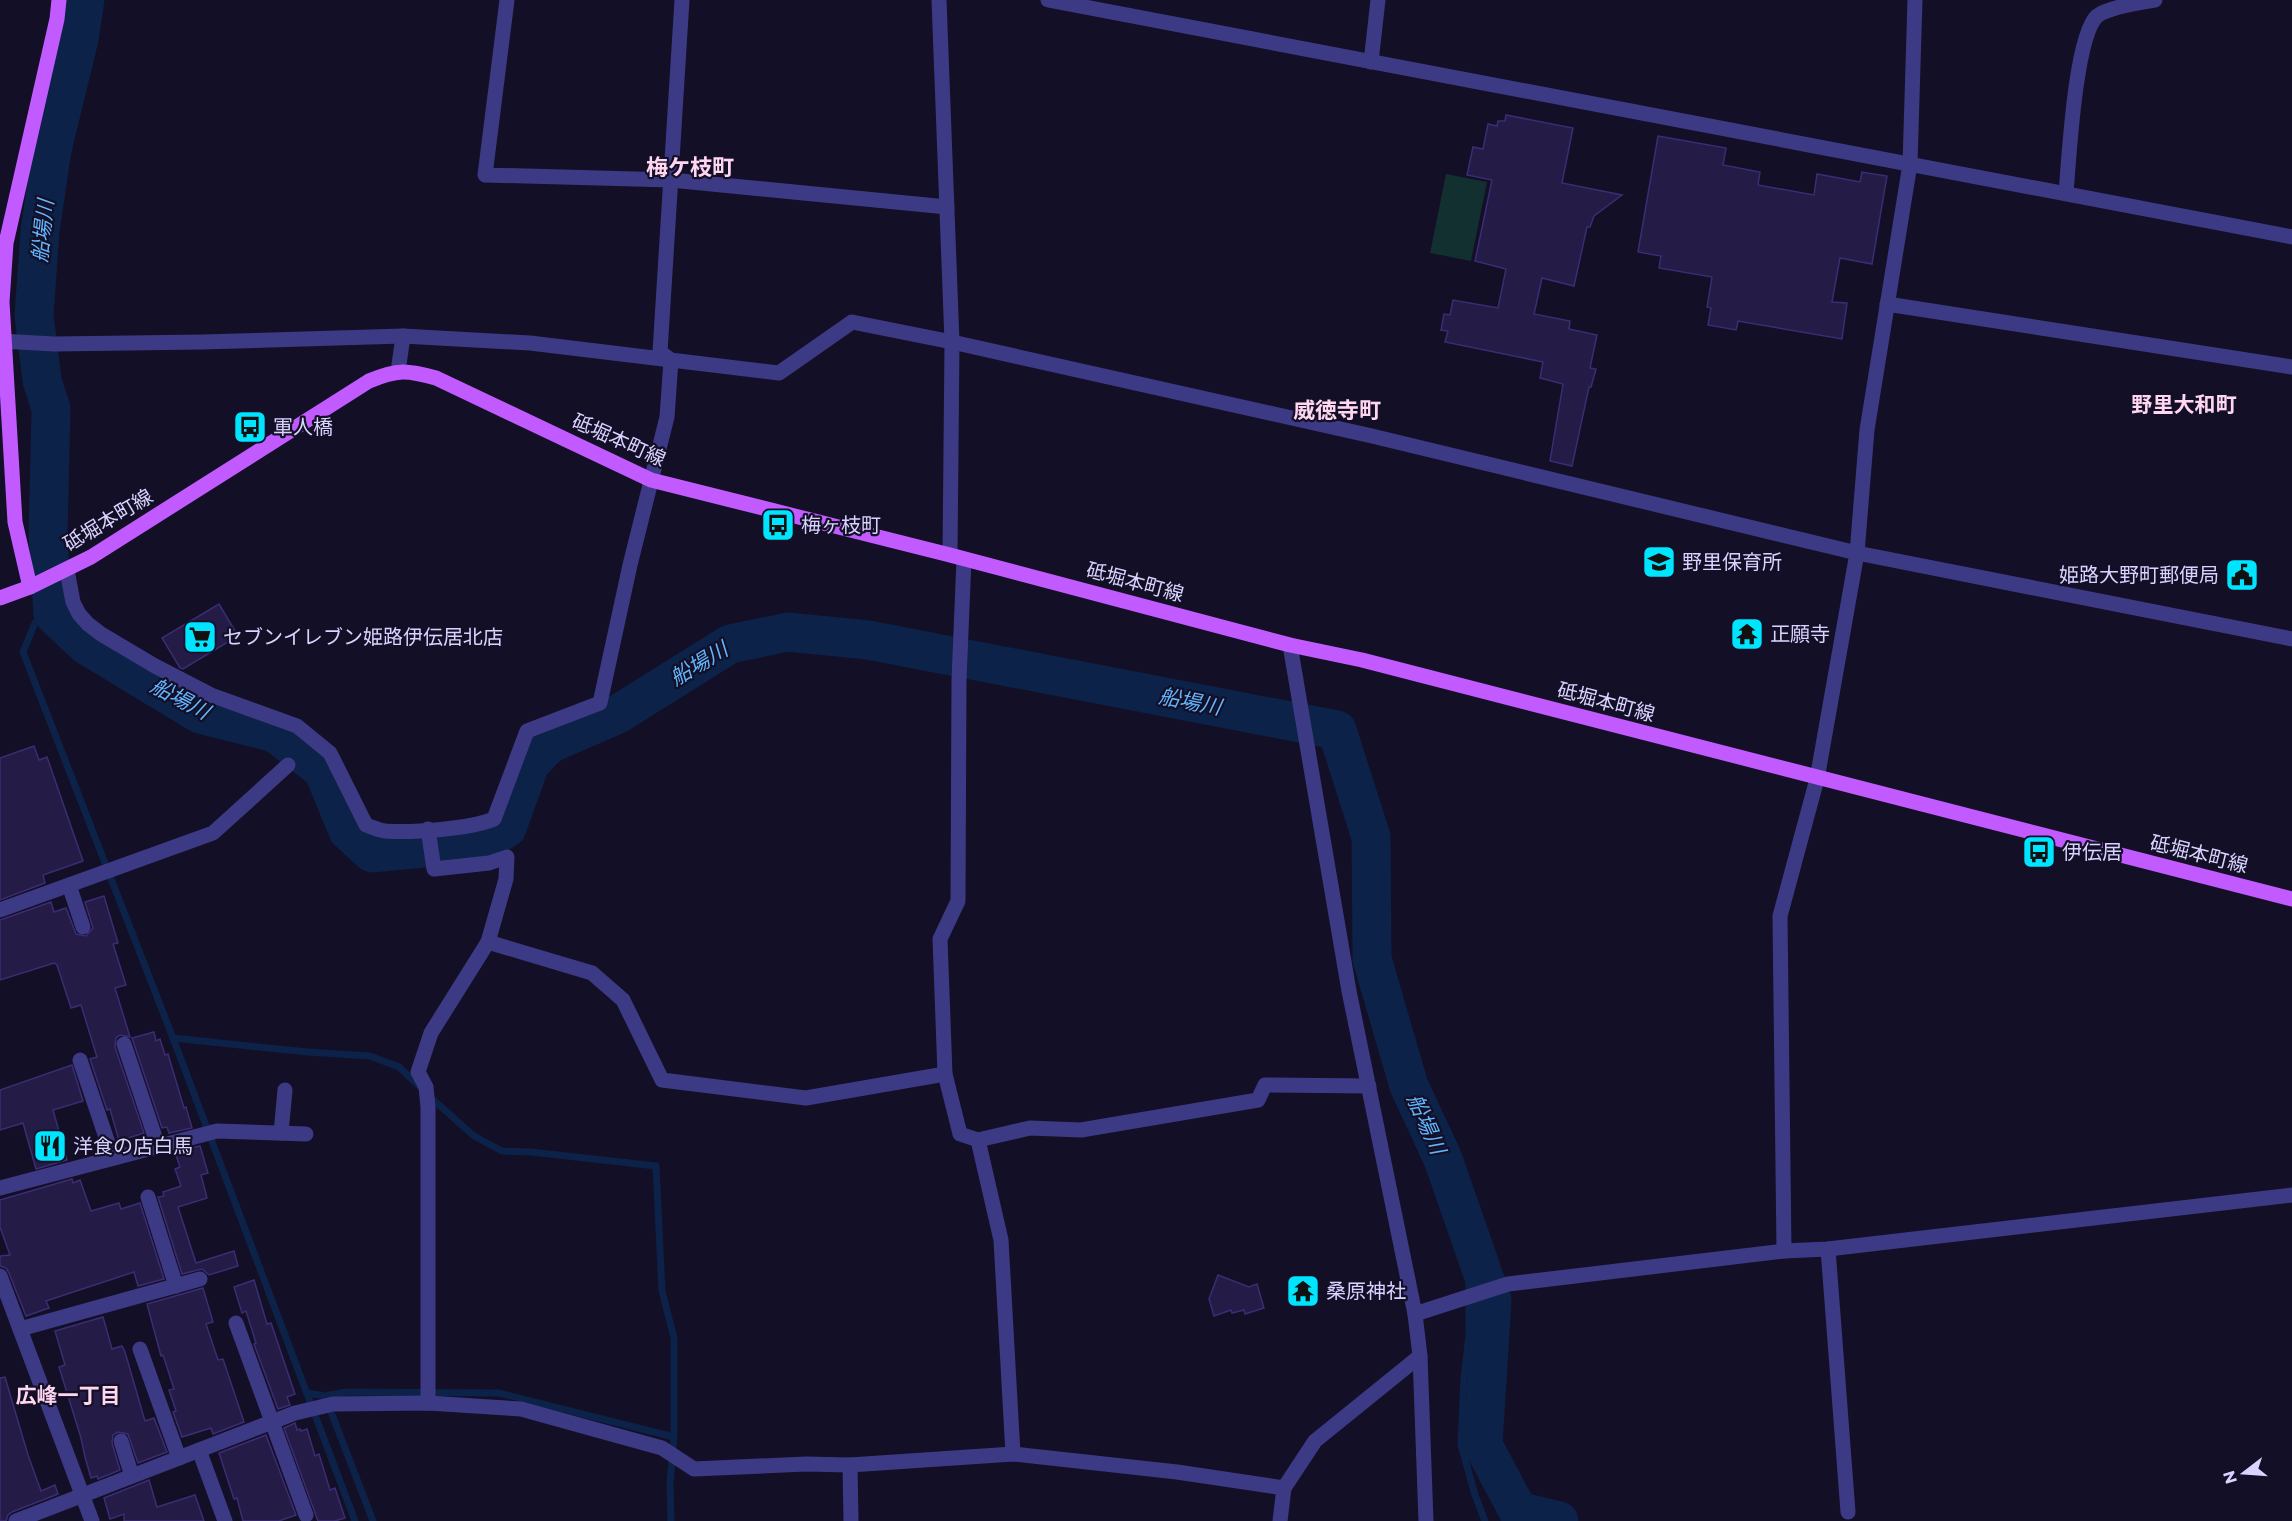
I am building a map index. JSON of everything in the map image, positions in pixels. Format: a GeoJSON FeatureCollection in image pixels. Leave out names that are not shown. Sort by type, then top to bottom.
{"type":"FeatureCollection","features":[{"type":"Feature","properties":{"kind":"main road"},"geometry":{"type":"LineString","coordinates":[[33,585],[15,522],[7,342],[2,302],[6,243],[52,42],[59,0]]}},
{"type":"Feature","properties":{"kind":"main road","name":"砥堀本町線"},"geometry":{"type":"LineString","coordinates":[[0,598],[91,557],[369,381],[408,370],[436,378],[651,480],[2292,899]]}},
{"type":"Feature","properties":{"kind":"street"},"geometry":{"type":"LineString","coordinates":[[507,0],[485,175],[671,180],[947,207]]}},
{"type":"Feature","properties":{"kind":"street"},"geometry":{"type":"LineString","coordinates":[[671,360],[660,352],[682,0]]}},
{"type":"Feature","properties":{"kind":"street"},"geometry":{"type":"LineString","coordinates":[[939,0],[961,649],[958,901],[940,939],[945,1074],[960,1134],[978,1140],[1030,1128],[1081,1130],[1258,1100],[1265,1085],[1369,1086]]}},
{"type":"Feature","properties":{"kind":"street"},"geometry":{"type":"LineString","coordinates":[[1048,0],[2292,237]]}},
{"type":"Feature","properties":{"kind":"street"},"geometry":{"type":"LineString","coordinates":[[1371,62],[1378,0]]}},
{"type":"Feature","properties":{"kind":"street"},"geometry":{"type":"LineString","coordinates":[[1784,1251],[1780,916],[1817,779],[1857,553],[1867,430],[1910,164],[1915,0]]}},
{"type":"Feature","properties":{"kind":"street"},"geometry":{"type":"LineString","coordinates":[[2066,193],[2079,71],[2087,33],[2098,16],[2132,2],[2155,0]]}},
{"type":"Feature","properties":{"kind":"street"},"geometry":{"type":"LineString","coordinates":[[1887,304],[2292,367]]}},
{"type":"Feature","properties":{"kind":"street"},"geometry":{"type":"LineString","coordinates":[[7,342],[54,344],[202,342],[404,336],[530,343],[779,373],[852,322],[952,342],[1372,436],[1857,553],[2292,639]]}},
{"type":"Feature","properties":{"kind":"street"},"geometry":{"type":"LineString","coordinates":[[398,372],[404,336]]}},
{"type":"Feature","properties":{"kind":"street"},"geometry":{"type":"LineString","coordinates":[[63,571],[79,614],[101,634],[211,695],[297,726],[330,753],[366,825],[383,831],[483,824],[494,819],[527,731],[600,703],[630,565],[667,417],[671,360]]}},
{"type":"Feature","properties":{"kind":"street"},"geometry":{"type":"LineString","coordinates":[[1290,645],[1303,710],[1306,741],[1349,991],[1414,1314],[1420,1356],[1426,1521]]}},
{"type":"Feature","properties":{"kind":"street"},"geometry":{"type":"LineString","coordinates":[[0,910],[213,832],[288,765]]}},
{"type":"Feature","properties":{"kind":"street"},"geometry":{"type":"LineString","coordinates":[[428,829],[434,869],[489,863],[507,857],[506,879],[488,942],[431,1033],[418,1072],[426,1087],[428,1107],[428,1403]]}},
{"type":"Feature","properties":{"kind":"street"},"geometry":{"type":"LineString","coordinates":[[69,885],[83,927]]}},
{"type":"Feature","properties":{"kind":"street"},"geometry":{"type":"LineString","coordinates":[[488,942],[592,973],[623,1000],[662,1080],[806,1098],[945,1074]]}},
{"type":"Feature","properties":{"kind":"street"},"geometry":{"type":"LineString","coordinates":[[124,1044],[158,1146]]}},
{"type":"Feature","properties":{"kind":"street"},"geometry":{"type":"LineString","coordinates":[[80,1060],[113,1158]]}},
{"type":"Feature","properties":{"kind":"street"},"geometry":{"type":"LineString","coordinates":[[282,1133],[285,1090]]}},
{"type":"Feature","properties":{"kind":"street"},"geometry":{"type":"LineString","coordinates":[[0,1188],[217,1131],[306,1134]]}},
{"type":"Feature","properties":{"kind":"street"},"geometry":{"type":"LineString","coordinates":[[978,1140],[1001,1240],[1013,1454]]}},
{"type":"Feature","properties":{"kind":"street"},"geometry":{"type":"LineString","coordinates":[[1414,1314],[1508,1284],[2292,1195]]}},
{"type":"Feature","properties":{"kind":"street"},"geometry":{"type":"LineString","coordinates":[[148,1197],[176,1286]]}},
{"type":"Feature","properties":{"kind":"street"},"geometry":{"type":"LineString","coordinates":[[1828,1249],[1848,1512]]}},
{"type":"Feature","properties":{"kind":"street"},"geometry":{"type":"LineString","coordinates":[[0,1276],[92,1521]]}},
{"type":"Feature","properties":{"kind":"street"},"geometry":{"type":"LineString","coordinates":[[20,1329],[200,1279]]}},
{"type":"Feature","properties":{"kind":"street"},"geometry":{"type":"LineString","coordinates":[[236,1323],[306,1515]]}},
{"type":"Feature","properties":{"kind":"street"},"geometry":{"type":"LineString","coordinates":[[140,1349],[179,1458]]}},
{"type":"Feature","properties":{"kind":"street"},"geometry":{"type":"LineString","coordinates":[[1280,1521],[1284,1488],[1316,1441],[1420,1356]]}},
{"type":"Feature","properties":{"kind":"street"},"geometry":{"type":"LineString","coordinates":[[16,1521],[296,1413],[333,1404],[428,1403],[521,1409],[662,1448],[694,1469],[806,1464],[850,1465],[1013,1454],[1284,1488]]}},
{"type":"Feature","properties":{"kind":"street"},"geometry":{"type":"LineString","coordinates":[[121,1441],[132,1476]]}},
{"type":"Feature","properties":{"kind":"street"},"geometry":{"type":"LineString","coordinates":[[198,1450],[225,1521]]}},
{"type":"Feature","properties":{"kind":"street"},"geometry":{"type":"LineString","coordinates":[[850,1465],[851,1521]]}},
{"type":"Feature","properties":{"kind":"green space"},"geometry":{"type":"Polygon","coordinates":[[[1446,174],[1487,182],[1471,261],[1430,253],[1446,174]]]}},
{"type":"Feature","properties":{"kind":"building"},"geometry":{"type":"Polygon","coordinates":[[[1506,115],[1573,128],[1562,183],[1622,195],[1594,216],[1590,227],[1587,227],[1574,286],[1542,278],[1534,314],[1570,321],[1569,329],[1597,335],[1590,368],[1596,369],[1591,387],[1589,387],[1572,466],[1550,461],[1563,384],[1540,378],[1543,362],[1445,342],[1448,331],[1441,330],[1444,314],[1450,315],[1453,300],[1498,308],[1506,269],[1475,261],[1492,180],[1467,175],[1473,147],[1483,149],[1488,124],[1497,126],[1498,121],[1505,121],[1506,115]]]}},
{"type":"Feature","properties":{"kind":"building"},"geometry":{"type":"Polygon","coordinates":[[[1658,136],[1726,148],[1723,165],[1760,172],[1758,185],[1814,195],[1817,174],[1860,182],[1862,172],[1887,176],[1872,264],[1840,258],[1832,302],[1847,303],[1842,339],[1738,321],[1736,330],[1708,325],[1711,308],[1707,307],[1712,277],[1659,268],[1661,256],[1638,252],[1658,136]]]}},
{"type":"Feature","properties":{"kind":"building","name":"セブンイレブン姫路伊伝居北店"},"geometry":{"type":"Polygon","coordinates":[[[219,604],[238,636],[183,669],[180,668],[162,638],[219,604]]]}},
{"type":"Feature","properties":{"kind":"building"},"geometry":{"type":"Polygon","coordinates":[[[34,746],[39,760],[47,757],[83,861],[43,875],[45,883],[0,900],[0,758],[34,746]]]}},
{"type":"Feature","properties":{"kind":"building"},"geometry":{"type":"Polygon","coordinates":[[[104,896],[118,943],[113,944],[126,985],[115,988],[130,1037],[120,1035],[116,1038],[115,1047],[144,1133],[119,1141],[110,1109],[107,1110],[90,1059],[97,1057],[81,1005],[71,1008],[57,965],[54,963],[0,980],[0,920],[51,902],[54,912],[66,908],[76,934],[86,936],[93,928],[85,902],[104,896]]]}},
{"type":"Feature","properties":{"kind":"building"},"geometry":{"type":"Polygon","coordinates":[[[154,1032],[156,1041],[160,1039],[165,1055],[168,1054],[192,1128],[169,1133],[167,1127],[162,1128],[132,1038],[154,1032]]]}},
{"type":"Feature","properties":{"kind":"building"},"geometry":{"type":"Polygon","coordinates":[[[72,1065],[83,1101],[53,1110],[67,1160],[36,1169],[23,1123],[0,1130],[0,1090],[72,1065]]]}},
{"type":"Feature","properties":{"kind":"building"},"geometry":{"type":"Polygon","coordinates":[[[200,1146],[208,1173],[201,1175],[207,1198],[178,1207],[196,1263],[234,1251],[238,1266],[209,1275],[202,1269],[182,1274],[158,1197],[164,1196],[163,1192],[181,1186],[175,1169],[180,1167],[175,1152],[200,1146]]]}},
{"type":"Feature","properties":{"kind":"building"},"geometry":{"type":"Polygon","coordinates":[[[72,1179],[73,1183],[80,1180],[91,1211],[119,1203],[121,1209],[140,1203],[164,1279],[138,1286],[134,1272],[46,1301],[49,1308],[26,1316],[9,1273],[6,1268],[0,1266],[0,1256],[10,1255],[0,1227],[0,1200],[72,1179]]]}},
{"type":"Feature","properties":{"kind":"building"},"geometry":{"type":"Polygon","coordinates":[[[1218,1275],[1249,1287],[1257,1284],[1264,1308],[1245,1314],[1244,1310],[1232,1313],[1231,1310],[1214,1316],[1209,1299],[1218,1275]]]}},
{"type":"Feature","properties":{"kind":"building"},"geometry":{"type":"Polygon","coordinates":[[[254,1280],[267,1324],[271,1323],[295,1394],[287,1397],[290,1405],[278,1409],[254,1344],[256,1343],[246,1311],[242,1313],[234,1287],[254,1280]]]}},
{"type":"Feature","properties":{"kind":"building"},"geometry":{"type":"Polygon","coordinates":[[[203,1288],[213,1322],[206,1324],[218,1360],[223,1359],[244,1422],[213,1434],[211,1428],[182,1437],[173,1412],[176,1411],[169,1390],[174,1389],[163,1355],[161,1356],[147,1304],[203,1288]]]}},
{"type":"Feature","properties":{"kind":"building"},"geometry":{"type":"Polygon","coordinates":[[[103,1317],[112,1349],[122,1346],[125,1352],[145,1421],[154,1418],[167,1452],[138,1463],[128,1434],[118,1432],[113,1435],[112,1443],[120,1470],[98,1479],[97,1476],[91,1478],[59,1367],[65,1365],[55,1331],[103,1317]]]}},
{"type":"Feature","properties":{"kind":"building"},"geometry":{"type":"Polygon","coordinates":[[[5,1377],[41,1491],[55,1485],[58,1494],[12,1512],[6,1521],[0,1521],[0,1378],[5,1377]]]}},
{"type":"Feature","properties":{"kind":"building"},"geometry":{"type":"Polygon","coordinates":[[[295,1423],[297,1430],[307,1429],[315,1456],[319,1454],[330,1490],[335,1488],[345,1518],[335,1521],[318,1521],[284,1428],[295,1423]]]}},
{"type":"Feature","properties":{"kind":"building"},"geometry":{"type":"Polygon","coordinates":[[[266,1435],[296,1515],[279,1521],[243,1521],[237,1498],[234,1499],[219,1453],[266,1435]]]}},
{"type":"Feature","properties":{"kind":"building"},"geometry":{"type":"Polygon","coordinates":[[[149,1480],[157,1507],[195,1495],[204,1521],[124,1521],[124,1514],[110,1519],[104,1498],[149,1480]]]}},
{"type":"Feature","properties":{"kind":"waterway","name":"船場川"},"geometry":{"type":"LineString","coordinates":[[85,0],[79,39],[52,150],[40,231],[34,315],[42,380],[51,409],[48,537],[53,614],[86,645],[200,714],[275,733],[323,770],[348,831],[372,853],[484,842],[507,828],[530,764],[549,744],[618,714],[730,644],[788,632],[868,640],[1337,730],[1371,837],[1372,959],[1409,1086],[1443,1159],[1492,1300],[1483,1445],[1518,1511],[1559,1521]]}},
{"type":"Feature","properties":{"kind":"waterway"},"geometry":{"type":"LineString","coordinates":[[53,614],[35,623],[23,652],[173,1038],[355,1521]]}},
{"type":"Feature","properties":{"kind":"waterway"},"geometry":{"type":"LineString","coordinates":[[173,1038],[370,1056],[399,1067],[420,1087]]}},
{"type":"Feature","properties":{"kind":"waterway"},"geometry":{"type":"LineString","coordinates":[[430,1097],[474,1136],[502,1151],[531,1152],[656,1166],[662,1291],[674,1338],[674,1437]]}},
{"type":"Feature","properties":{"kind":"waterway"},"geometry":{"type":"LineString","coordinates":[[1443,1159],[1453,1227],[1469,1274],[1469,1335],[1464,1378],[1461,1445],[1485,1521]]}},
{"type":"Feature","properties":{"kind":"waterway"},"geometry":{"type":"LineString","coordinates":[[307,1393],[325,1396],[346,1392],[499,1393],[674,1437],[670,1483],[671,1521]]}},
{"type":"Feature","properties":{"kind":"waterway"},"geometry":{"type":"LineString","coordinates":[[328,1404],[373,1521]]}},
{"type":"Feature","properties":{"kind":"place","name":"軍人橋"},"geometry":{"type":"Point","coordinates":[250,427]}},
{"type":"Feature","properties":{"kind":"place","name":"梅ヶ枝町"},"geometry":{"type":"Point","coordinates":[778,525]}},
{"type":"Feature","properties":{"kind":"place","name":"野里保育所"},"geometry":{"type":"Point","coordinates":[1659,562]}},
{"type":"Feature","properties":{"kind":"place","name":"姫路大野町郵便局"},"geometry":{"type":"Point","coordinates":[2242,575]}},
{"type":"Feature","properties":{"kind":"place","name":"正願寺"},"geometry":{"type":"Point","coordinates":[1747,634]}},
{"type":"Feature","properties":{"kind":"place","name":"セブンイレブン姫路伊伝居北店"},"geometry":{"type":"Point","coordinates":[200,637]}},
{"type":"Feature","properties":{"kind":"place","name":"伊伝居"},"geometry":{"type":"Point","coordinates":[2039,852]}},
{"type":"Feature","properties":{"kind":"place","name":"洋食の店白馬"},"geometry":{"type":"Point","coordinates":[50,1146]}},
{"type":"Feature","properties":{"kind":"place","name":"桑原神社"},"geometry":{"type":"Point","coordinates":[1303,1291]}},
{"type":"Feature","properties":{"kind":"district","name":"梅ケ枝町"},"geometry":{"type":"Point","coordinates":[690,167]}},
{"type":"Feature","properties":{"kind":"district","name":"野里大和町"},"geometry":{"type":"Point","coordinates":[2184,405]}},
{"type":"Feature","properties":{"kind":"district","name":"威徳寺町"},"geometry":{"type":"Point","coordinates":[1337,410]}},
{"type":"Feature","properties":{"kind":"district","name":"広峰一丁目"},"geometry":{"type":"Point","coordinates":[68,1396]}}]}
